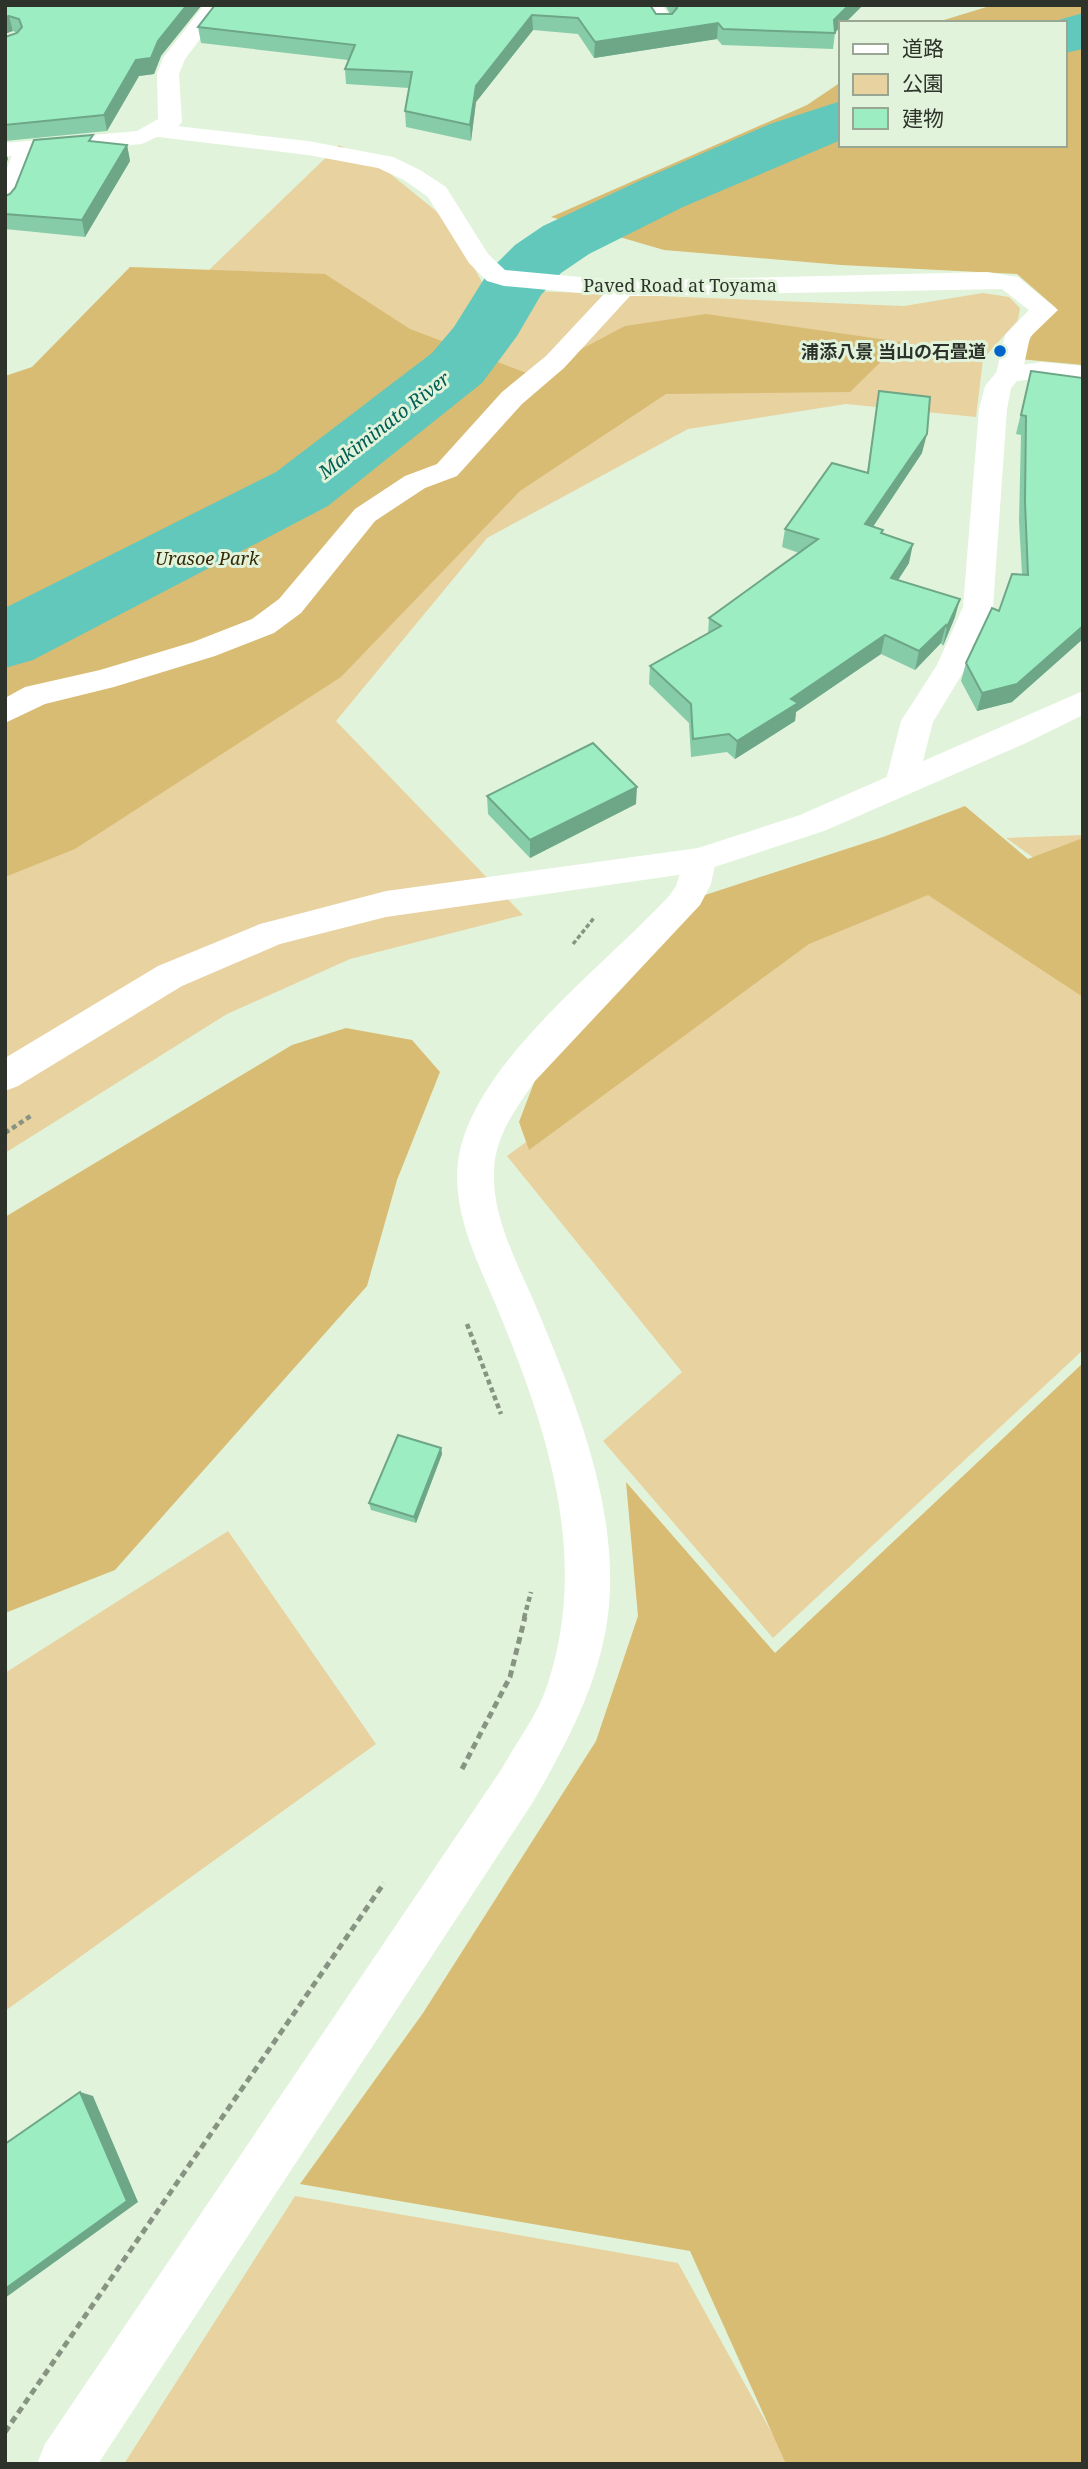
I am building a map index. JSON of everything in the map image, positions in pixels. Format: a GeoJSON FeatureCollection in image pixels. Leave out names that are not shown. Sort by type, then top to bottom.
{"type":"FeatureCollection","features":[{"type":"Feature","properties":{"kind":"street"},"geometry":{"type":"LineString","coordinates":[[158,131],[170,122],[168,74],[174,58],[214,7],[240,8]]}},
{"type":"Feature","properties":{"kind":"street","name":"Paved Road at Toyama"},"geometry":{"type":"LineString","coordinates":[[16,149],[142,137],[158,131],[308,148],[385,162],[412,174],[437,192],[478,258],[496,276],[504,278],[624,289],[987,280],[1009,282],[1045,310],[1018,335],[1009,374]]}},
{"type":"Feature","properties":{"kind":"street"},"geometry":{"type":"LineString","coordinates":[[5,203],[16,149]]}},
{"type":"Feature","properties":{"kind":"street"},"geometry":{"type":"LineString","coordinates":[[5,712],[36,695],[103,680],[179,657],[262,626],[290,606],[365,515],[415,482],[447,470],[512,398],[555,362],[624,289]]}},
{"type":"Feature","properties":{"kind":"street"},"geometry":{"type":"LineString","coordinates":[[901,784],[917,721],[951,666],[978,607],[993,409],[998,386],[1009,374],[1042,370],[1083,374]]}},
{"type":"Feature","properties":{"kind":"street"},"geometry":{"type":"LineString","coordinates":[[5,1076],[170,976],[272,933],[386,904],[699,860],[811,823],[1015,735],[1083,702]]}},
{"type":"Feature","properties":{"kind":"street"},"geometry":{"type":"LineString","coordinates":[[65,2464],[517,1786],[569,1688],[582,1638],[589,1594],[583,1501],[569,1446],[547,1380],[490,1242],[476,1190],[475,1168],[479,1146],[493,1115],[512,1086],[534,1056],[640,950],[691,891],[699,860]]}},
{"type":"Feature","properties":{"kind":"path"},"geometry":{"type":"LineString","coordinates":[[568,951],[601,909]]}},
{"type":"Feature","properties":{"kind":"path"},"geometry":{"type":"LineString","coordinates":[[5,1133],[39,1111]]}},
{"type":"Feature","properties":{"kind":"path"},"geometry":{"type":"LineString","coordinates":[[466,1320],[506,1427]]}},
{"type":"Feature","properties":{"kind":"path"},"geometry":{"type":"LineString","coordinates":[[460,1773],[510,1677],[533,1585]]}},
{"type":"Feature","properties":{"kind":"path"},"geometry":{"type":"LineString","coordinates":[[5,2432],[389,1875]]}},
{"type":"Feature","properties":{"kind":"green space"},"geometry":{"type":"Polygon","coordinates":[[[993,5],[1083,5],[1083,365],[1019,359],[1036,328],[1056,308],[1017,274],[841,265],[664,250],[551,217],[807,105],[839,83],[839,147],[1067,147],[1067,21],[941,21],[993,5]]]}},
{"type":"Feature","properties":{"kind":"green space","name":"Urasoe Park"},"geometry":{"type":"Polygon","coordinates":[[[339,145],[382,167],[447,220],[486,289],[904,306],[983,293],[1009,297],[1020,308],[1018,320],[983,359],[976,417],[846,404],[688,429],[487,538],[336,721],[523,915],[350,959],[227,1014],[5,1153],[5,407],[157,320],[339,145]]]}},
{"type":"Feature","properties":{"kind":"green space"},"geometry":{"type":"Polygon","coordinates":[[[130,267],[325,274],[410,329],[532,375],[625,326],[706,314],[901,342],[850,392],[666,394],[520,491],[341,677],[75,849],[5,877],[5,376],[32,367],[130,267]]]}},
{"type":"Feature","properties":{"kind":"green space"},"geometry":{"type":"Polygon","coordinates":[[[965,806],[1028,859],[1083,838],[1083,997],[928,895],[809,944],[529,1150],[519,1122],[538,1072],[702,896],[883,837],[965,806]]]}},
{"type":"Feature","properties":{"kind":"green space"},"geometry":{"type":"Polygon","coordinates":[[[1083,835],[1083,893],[1006,838],[1083,835]]]}},
{"type":"Feature","properties":{"kind":"green space"},"geometry":{"type":"Polygon","coordinates":[[[911,861],[1083,986],[1083,1350],[773,1638],[603,1441],[682,1372],[507,1156],[911,861]]]}},
{"type":"Feature","properties":{"kind":"green space"},"geometry":{"type":"Polygon","coordinates":[[[346,1028],[412,1040],[440,1072],[397,1180],[367,1286],[115,1570],[5,1613],[5,1217],[292,1045],[346,1028]]]}},
{"type":"Feature","properties":{"kind":"green space"},"geometry":{"type":"Polygon","coordinates":[[[1083,1363],[1083,2464],[786,2464],[690,2251],[300,2184],[423,2013],[596,1741],[638,1616],[626,1482],[775,1653],[1083,1363]]]}},
{"type":"Feature","properties":{"kind":"green space"},"geometry":{"type":"Polygon","coordinates":[[[228,1531],[376,1744],[5,2011],[5,1673],[228,1531]]]}},
{"type":"Feature","properties":{"kind":"green space"},"geometry":{"type":"Polygon","coordinates":[[[295,2196],[678,2263],[789,2464],[124,2464],[295,2196]]]}},
{"type":"Feature","properties":{"kind":"building"},"geometry":{"type":"Polygon","coordinates":[[[5,5],[187,5],[158,41],[151,58],[136,60],[104,115],[5,125],[5,37],[17,33],[22,27],[19,19],[5,17],[5,5]]]}},
{"type":"Feature","properties":{"kind":"building"},"geometry":{"type":"Polygon","coordinates":[[[215,5],[650,5],[656,14],[672,14],[677,8],[676,5],[849,5],[834,20],[835,33],[723,29],[718,23],[595,42],[578,18],[532,15],[476,86],[470,125],[405,111],[412,72],[345,69],[355,45],[198,27],[215,5]]]}},
{"type":"Feature","properties":{"kind":"building"},"geometry":{"type":"Polygon","coordinates":[[[93,135],[89,141],[127,145],[82,220],[5,214],[5,196],[15,188],[34,140],[93,135]]]}},
{"type":"Feature","properties":{"kind":"building"},"geometry":{"type":"Polygon","coordinates":[[[1031,371],[1083,378],[1083,626],[1017,684],[982,693],[966,663],[992,608],[999,611],[1012,574],[1028,575],[1026,416],[1021,415],[1031,371]]]}},
{"type":"Feature","properties":{"kind":"building"},"geometry":{"type":"Polygon","coordinates":[[[879,391],[930,397],[927,434],[865,524],[883,530],[881,533],[913,544],[891,578],[960,599],[947,627],[946,625],[919,651],[885,635],[791,699],[798,703],[737,741],[729,734],[693,739],[691,704],[650,666],[721,626],[709,618],[818,539],[785,529],[832,463],[868,473],[879,391]]]}},
{"type":"Feature","properties":{"kind":"building"},"geometry":{"type":"Polygon","coordinates":[[[593,743],[637,787],[530,840],[487,796],[593,743]]]}},
{"type":"Feature","properties":{"kind":"building"},"geometry":{"type":"Polygon","coordinates":[[[398,1435],[441,1448],[414,1517],[369,1503],[398,1435]]]}},
{"type":"Feature","properties":{"kind":"building"},"geometry":{"type":"Polygon","coordinates":[[[80,2092],[127,2201],[5,2289],[5,2144],[80,2092]]]}},
{"type":"Feature","properties":{"kind":"waterway","name":"Makiminato River"},"geometry":{"type":"LineString","coordinates":[[1067,35],[1083,30]]}},
{"type":"Feature","properties":{"kind":"waterway","name":"Makiminato River"},"geometry":{"type":"LineString","coordinates":[[5,641],[302,489],[457,368],[483,336],[513,285],[538,259],[566,240],[661,194],[792,137],[839,120]]}},
{"type":"Feature","properties":{"kind":"place","name":"浦添八景 当山の石畳道"},"geometry":{"type":"Point","coordinates":[1000,351]}}]}
